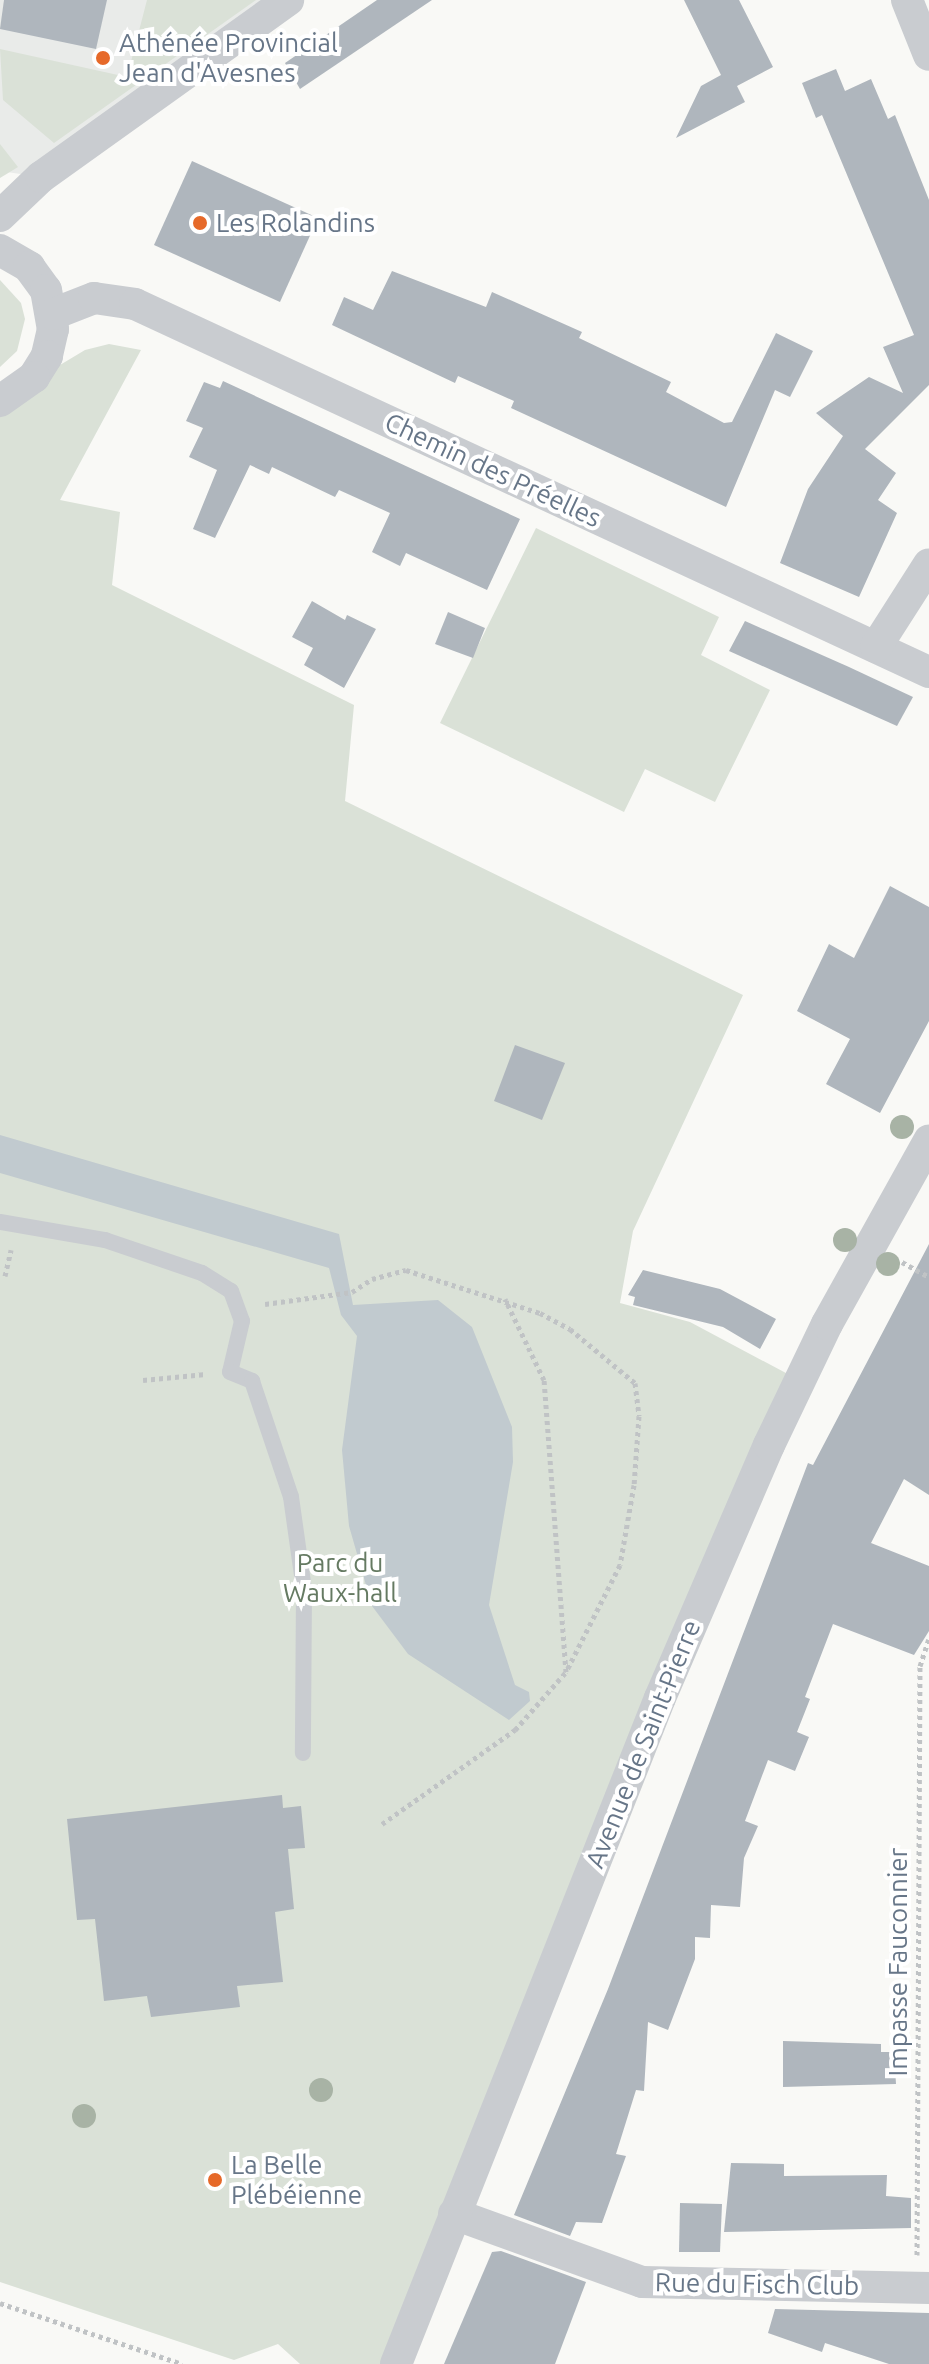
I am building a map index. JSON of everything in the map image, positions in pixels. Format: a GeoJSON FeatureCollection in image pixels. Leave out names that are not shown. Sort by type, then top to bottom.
{"type":"FeatureCollection","features":[{"type":"Feature","properties":{"kind":"street"},"geometry":{"type":"LineString","coordinates":[[0,216],[41,177],[288,0]]}},
{"type":"Feature","properties":{"kind":"street"},"geometry":{"type":"LineString","coordinates":[[907,0],[929,55]]}},
{"type":"Feature","properties":{"kind":"street"},"geometry":{"type":"LineString","coordinates":[[0,250],[29,267],[46,290],[53,314],[47,356],[25,387],[0,401]]}},
{"type":"Feature","properties":{"kind":"street","name":"Chemin des Préelles"},"geometry":{"type":"LineString","coordinates":[[53,314],[94,298],[135,304],[929,672]]}},
{"type":"Feature","properties":{"kind":"street"},"geometry":{"type":"LineString","coordinates":[[876,647],[929,564]]}},
{"type":"Feature","properties":{"kind":"street","name":"Avenue de Saint-Pierre"},"geometry":{"type":"LineString","coordinates":[[396,2364],[660,1698],[769,1445],[827,1324],[929,1141]]}},
{"type":"Feature","properties":{"kind":"street","name":"Rue du Fisch Club"},"geometry":{"type":"LineString","coordinates":[[454,2214],[642,2282],[923,2288]]}},
{"type":"Feature","properties":{"kind":"lane"},"geometry":{"type":"LineString","coordinates":[[0,1222],[105,1240],[202,1273],[231,1291],[242,1321],[230,1372],[252,1381],[291,1497],[304,1590],[303,1753]]}},
{"type":"Feature","properties":{"kind":"path"},"geometry":{"type":"LineString","coordinates":[[290,1303],[352,1292],[372,1279],[406,1270],[505,1299],[570,1329],[635,1383],[639,1416],[634,1485],[620,1565],[566,1672],[515,1730],[382,1824]]}},
{"type":"Feature","properties":{"kind":"path"},"geometry":{"type":"LineString","coordinates":[[505,1299],[544,1380],[566,1672]]}},
{"type":"Feature","properties":{"kind":"path"},"geometry":{"type":"LineString","coordinates":[[143,1380],[230,1372]]}},
{"type":"Feature","properties":{"kind":"path","name":"Impasse Fauconnier"},"geometry":{"type":"LineString","coordinates":[[923,2288],[920,1666],[929,1639]]}},
{"type":"Feature","properties":{"kind":"path"},"geometry":{"type":"LineString","coordinates":[[0,2303],[182,2364]]}},
{"type":"Feature","properties":{"kind":"shaded area","name":"Athénée Provincial Jean d'Avesnes"},"geometry":{"type":"Polygon","coordinates":[[[0,0],[288,0],[41,177],[0,171],[0,0]]]}},
{"type":"Feature","properties":{"kind":"shaded area"},"geometry":{"type":"Polygon","coordinates":[[[0,1135],[339,1234],[353,1305],[438,1300],[472,1327],[512,1427],[513,1462],[489,1605],[515,1685],[529,1692],[530,1701],[509,1720],[408,1654],[372,1606],[349,1526],[342,1450],[357,1336],[341,1315],[329,1268],[0,1173],[0,1135]]]}},
{"type":"Feature","properties":{"kind":"green space"},"geometry":{"type":"Polygon","coordinates":[[[147,0],[256,0],[54,143],[3,100],[0,49],[127,77],[147,0]]]}},
{"type":"Feature","properties":{"kind":"green space"},"geometry":{"type":"Polygon","coordinates":[[[0,144],[18,167],[0,178],[0,144]]]}},
{"type":"Feature","properties":{"kind":"green space"},"geometry":{"type":"Polygon","coordinates":[[[0,280],[21,303],[25,319],[17,351],[0,367],[0,280]]]}},
{"type":"Feature","properties":{"kind":"green space","name":"Parc du Waux-hall"},"geometry":{"type":"Polygon","coordinates":[[[109,344],[141,350],[60,500],[120,512],[112,585],[354,705],[345,801],[743,995],[633,1231],[620,1303],[690,1322],[799,1380],[397,2364],[300,2364],[278,2344],[234,2360],[0,2282],[0,401],[85,350],[109,344]]]}},
{"type":"Feature","properties":{"kind":"green space"},"geometry":{"type":"Polygon","coordinates":[[[536,528],[719,617],[701,655],[770,690],[715,802],[645,769],[624,812],[440,723],[536,528]]]}},
{"type":"Feature","properties":{"kind":"building"},"geometry":{"type":"Polygon","coordinates":[[[4,0],[107,0],[96,49],[0,29],[4,0]]]}},
{"type":"Feature","properties":{"kind":"building"},"geometry":{"type":"Polygon","coordinates":[[[377,0],[432,0],[300,89],[285,63],[377,0]]]}},
{"type":"Feature","properties":{"kind":"building"},"geometry":{"type":"Polygon","coordinates":[[[684,0],[739,0],[773,67],[737,86],[745,102],[676,138],[701,86],[721,75],[684,0]]]}},
{"type":"Feature","properties":{"kind":"building"},"geometry":{"type":"Polygon","coordinates":[[[836,69],[845,91],[871,79],[888,119],[895,115],[929,200],[929,385],[865,449],[896,473],[878,500],[897,513],[859,597],[780,563],[808,489],[843,436],[816,413],[869,377],[903,393],[883,347],[914,335],[822,115],[816,118],[802,83],[836,69]]]}},
{"type":"Feature","properties":{"kind":"building"},"geometry":{"type":"Polygon","coordinates":[[[192,161],[318,218],[280,302],[154,245],[192,161]]]}},
{"type":"Feature","properties":{"kind":"building"},"geometry":{"type":"Polygon","coordinates":[[[392,271],[486,307],[492,292],[582,332],[579,338],[671,382],[666,392],[724,423],[732,422],[776,333],[813,351],[790,397],[775,390],[726,507],[511,408],[514,401],[458,376],[455,383],[332,325],[344,297],[373,310],[392,271]]]}},
{"type":"Feature","properties":{"kind":"building"},"geometry":{"type":"Polygon","coordinates":[[[223,381],[520,519],[487,590],[406,553],[400,566],[372,552],[390,513],[339,490],[335,497],[272,467],[269,474],[250,465],[215,538],[193,529],[217,470],[189,457],[203,428],[186,421],[204,382],[220,388],[223,381]]]}},
{"type":"Feature","properties":{"kind":"building"},"geometry":{"type":"Polygon","coordinates":[[[312,601],[345,620],[347,615],[376,629],[344,688],[304,665],[313,648],[292,637],[312,601]]]}},
{"type":"Feature","properties":{"kind":"building"},"geometry":{"type":"Polygon","coordinates":[[[448,612],[485,628],[473,658],[435,644],[448,612]]]}},
{"type":"Feature","properties":{"kind":"building"},"geometry":{"type":"Polygon","coordinates":[[[745,621],[913,697],[897,726],[729,651],[745,621]]]}},
{"type":"Feature","properties":{"kind":"building"},"geometry":{"type":"Polygon","coordinates":[[[890,886],[929,907],[929,1021],[880,1113],[826,1084],[850,1039],[797,1011],[829,944],[854,958],[890,886]]]}},
{"type":"Feature","properties":{"kind":"building"},"geometry":{"type":"Polygon","coordinates":[[[515,1045],[565,1063],[542,1120],[494,1101],[515,1045]]]}},
{"type":"Feature","properties":{"kind":"building"},"geometry":{"type":"Polygon","coordinates":[[[929,1244],[929,1495],[904,1479],[871,1543],[929,1566],[929,1631],[914,1655],[833,1624],[805,1697],[810,1699],[797,1732],[809,1737],[795,1771],[768,1760],[745,1821],[758,1826],[744,1858],[740,1907],[711,1905],[710,1938],[695,1937],[695,1959],[668,2030],[648,2022],[644,2091],[636,2090],[616,2154],[626,2156],[602,2223],[576,2222],[570,2236],[514,2215],[608,1989],[808,1463],[813,1465],[929,1244]]]}},
{"type":"Feature","properties":{"kind":"building"},"geometry":{"type":"Polygon","coordinates":[[[643,1270],[720,1289],[776,1319],[760,1349],[723,1327],[633,1305],[635,1297],[628,1295],[643,1270]]]}},
{"type":"Feature","properties":{"kind":"building"},"geometry":{"type":"Polygon","coordinates":[[[282,1795],[283,1808],[301,1806],[305,1848],[288,1849],[294,1909],[275,1912],[283,1982],[237,1986],[240,2007],[151,2017],[147,1996],[104,2001],[95,1919],[77,1920],[67,1819],[282,1795]]]}},
{"type":"Feature","properties":{"kind":"building"},"geometry":{"type":"Polygon","coordinates":[[[783,2041],[881,2044],[881,2052],[894,2052],[896,2084],[783,2087],[783,2041]]]}},
{"type":"Feature","properties":{"kind":"building"},"geometry":{"type":"Polygon","coordinates":[[[731,2163],[784,2164],[784,2176],[887,2175],[886,2196],[911,2198],[911,2228],[724,2232],[731,2163]]]}},
{"type":"Feature","properties":{"kind":"building"},"geometry":{"type":"Polygon","coordinates":[[[680,2203],[722,2204],[720,2252],[679,2252],[680,2203]]]}},
{"type":"Feature","properties":{"kind":"building"},"geometry":{"type":"Polygon","coordinates":[[[501,2251],[586,2282],[555,2364],[444,2364],[492,2252],[501,2251]]]}},
{"type":"Feature","properties":{"kind":"building"},"geometry":{"type":"Polygon","coordinates":[[[775,2309],[929,2313],[929,2364],[889,2364],[825,2343],[822,2352],[768,2333],[775,2309]]]}},
{"type":"Feature","properties":{"kind":"place","name":"Athénée Provincial Jean d'Avesnes"},"geometry":{"type":"Point","coordinates":[103,58]}},
{"type":"Feature","properties":{"kind":"place","name":"Les Rolandins"},"geometry":{"type":"Point","coordinates":[200,223]}},
{"type":"Feature","properties":{"kind":"place","name":"La Belle Plébéienne"},"geometry":{"type":"Point","coordinates":[215,2180]}}]}
